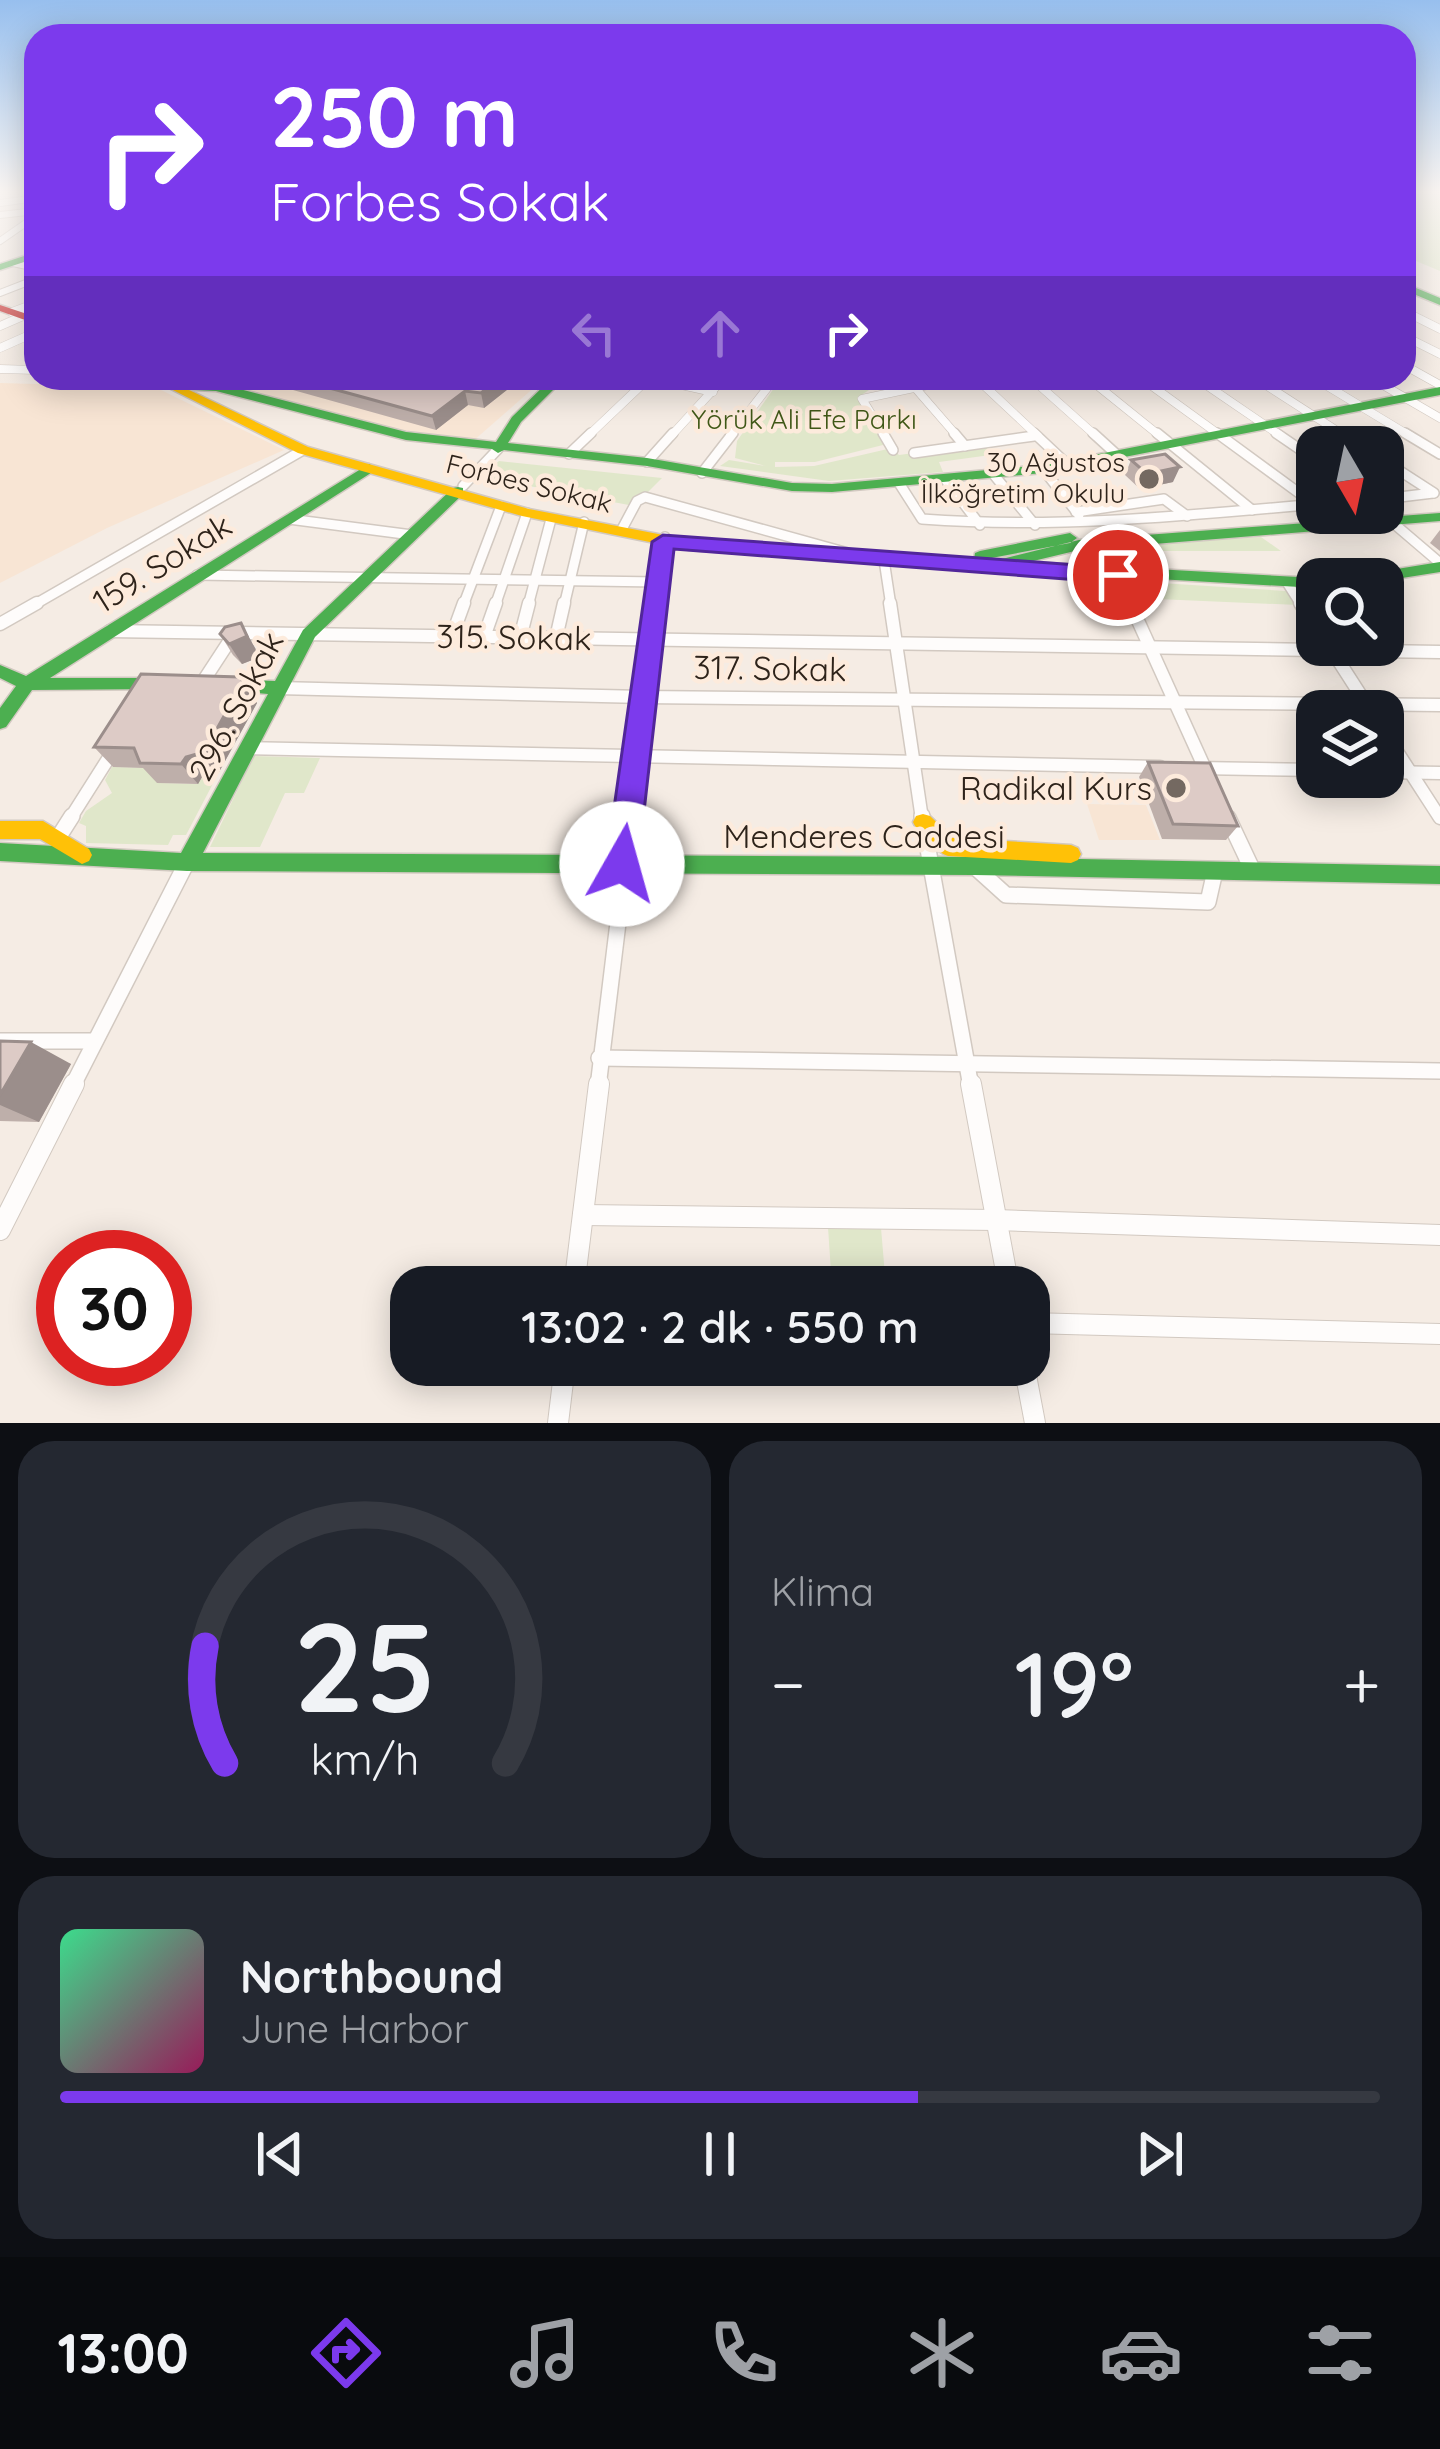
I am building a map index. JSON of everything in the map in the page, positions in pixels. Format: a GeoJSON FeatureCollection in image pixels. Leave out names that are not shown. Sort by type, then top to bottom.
{"type":"FeatureCollection","features":[{"type":"Feature","properties":{"kind":"main road"},"geometry":{"type":"LineString","coordinates":[[227,390],[374,429],[490,448],[647,462],[792,487],[899,483],[1043,469],[1440,388]]}},
{"type":"Feature","properties":{"kind":"main road","name":"Forbes Sokak"},"geometry":{"type":"LineString","coordinates":[[179,390],[303,449],[583,524],[664,539],[884,560],[1296,584]]}},
{"type":"Feature","properties":{"kind":"main road"},"geometry":{"type":"LineString","coordinates":[[490,448],[547,390]]}},
{"type":"Feature","properties":{"kind":"main road","name":"159. Sokak"},"geometry":{"type":"LineString","coordinates":[[0,722],[28,684],[369,468]]}},
{"type":"Feature","properties":{"kind":"main road","name":"Forbes Sokak"},"geometry":{"type":"LineString","coordinates":[[458,490],[551,519],[664,539]]}},
{"type":"Feature","properties":{"kind":"main road","name":"296. Sokak"},"geometry":{"type":"LineString","coordinates":[[187,862],[309,634],[458,490]]}},
{"type":"Feature","properties":{"kind":"main road"},"geometry":{"type":"LineString","coordinates":[[1404,518],[1438,506]]}},
{"type":"Feature","properties":{"kind":"main road"},"geometry":{"type":"LineString","coordinates":[[946,562],[1038,543],[1438,506]]}},
{"type":"Feature","properties":{"kind":"main road"},"geometry":{"type":"LineString","coordinates":[[1038,543],[1104,544],[1296,531]]}},
{"type":"Feature","properties":{"kind":"main road"},"geometry":{"type":"LineString","coordinates":[[1038,543],[1059,570]]}},
{"type":"Feature","properties":{"kind":"main road"},"geometry":{"type":"LineString","coordinates":[[1038,543],[1070,563],[1118,575]]}},
{"type":"Feature","properties":{"kind":"main road","name":"Forbes Sokak"},"geometry":{"type":"LineString","coordinates":[[998,565],[1038,543]]}},
{"type":"Feature","properties":{"kind":"main road"},"geometry":{"type":"LineString","coordinates":[[1404,572],[1440,566]]}},
{"type":"Feature","properties":{"kind":"main road"},"geometry":{"type":"LineString","coordinates":[[0,671],[28,684]]}},
{"type":"Feature","properties":{"kind":"main road","name":"317. Sokak"},"geometry":{"type":"LineString","coordinates":[[28,684],[278,688]]}},
{"type":"Feature","properties":{"kind":"main road"},"geometry":{"type":"LineString","coordinates":[[922,822],[949,847],[1144,858],[1164,870]]}},
{"type":"Feature","properties":{"kind":"main road"},"geometry":{"type":"LineString","coordinates":[[0,830],[44,830],[82,855]]}},
{"type":"Feature","properties":{"kind":"main road","name":"Menderes Caddesi"},"geometry":{"type":"LineString","coordinates":[[0,852],[187,862],[1440,874]]}},
{"type":"Feature","properties":{"kind":"street"},"geometry":{"type":"LineString","coordinates":[[0,348],[16,313]]}},
{"type":"Feature","properties":{"kind":"street"},"geometry":{"type":"LineString","coordinates":[[569,454],[637,390]]}},
{"type":"Feature","properties":{"kind":"street"},"geometry":{"type":"LineString","coordinates":[[704,390],[713,392]]}},
{"type":"Feature","properties":{"kind":"street"},"geometry":{"type":"LineString","coordinates":[[702,472],[766,390]]}},
{"type":"Feature","properties":{"kind":"street"},"geometry":{"type":"LineString","coordinates":[[874,390],[877,393]]}},
{"type":"Feature","properties":{"kind":"street"},"geometry":{"type":"LineString","coordinates":[[885,390],[862,399],[893,450]]}},
{"type":"Feature","properties":{"kind":"street"},"geometry":{"type":"LineString","coordinates":[[917,390],[965,446]]}},
{"type":"Feature","properties":{"kind":"street"},"geometry":{"type":"LineString","coordinates":[[988,390],[1066,464]]}},
{"type":"Feature","properties":{"kind":"street"},"geometry":{"type":"LineString","coordinates":[[1044,390],[1116,454]]}},
{"type":"Feature","properties":{"kind":"street"},"geometry":{"type":"LineString","coordinates":[[1102,390],[1252,510]]}},
{"type":"Feature","properties":{"kind":"street"},"geometry":{"type":"LineString","coordinates":[[1157,390],[1296,490]]}},
{"type":"Feature","properties":{"kind":"street"},"geometry":{"type":"LineString","coordinates":[[1213,390],[1296,447]]}},
{"type":"Feature","properties":{"kind":"street"},"geometry":{"type":"LineString","coordinates":[[1273,390],[1329,426]]}},
{"type":"Feature","properties":{"kind":"street"},"geometry":{"type":"LineString","coordinates":[[1333,390],[1438,452]]}},
{"type":"Feature","properties":{"kind":"street"},"geometry":{"type":"LineString","coordinates":[[1392,390],[1440,418]]}},
{"type":"Feature","properties":{"kind":"street"},"geometry":{"type":"LineString","coordinates":[[647,462],[713,392]]}},
{"type":"Feature","properties":{"kind":"street"},"geometry":{"type":"LineString","coordinates":[[914,453],[1034,436]]}},
{"type":"Feature","properties":{"kind":"street"},"geometry":{"type":"LineString","coordinates":[[458,490],[490,448]]}},
{"type":"Feature","properties":{"kind":"street"},"geometry":{"type":"LineString","coordinates":[[0,624],[303,449]]}},
{"type":"Feature","properties":{"kind":"street"},"geometry":{"type":"LineString","coordinates":[[1043,469],[1086,524]]}},
{"type":"Feature","properties":{"kind":"street"},"geometry":{"type":"LineString","coordinates":[[994,475],[1038,543]]}},
{"type":"Feature","properties":{"kind":"street"},"geometry":{"type":"LineString","coordinates":[[1404,478],[1438,506]]}},
{"type":"Feature","properties":{"kind":"street"},"geometry":{"type":"LineString","coordinates":[[945,479],[980,525]]}},
{"type":"Feature","properties":{"kind":"street"},"geometry":{"type":"LineString","coordinates":[[899,483],[922,519],[980,525],[1038,543],[1086,524],[1296,506]]}},
{"type":"Feature","properties":{"kind":"street"},"geometry":{"type":"LineString","coordinates":[[622,529],[637,501],[645,496],[884,560],[929,866],[1005,1266]]}},
{"type":"Feature","properties":{"kind":"street"},"geometry":{"type":"LineString","coordinates":[[1076,512],[1164,499],[1187,516]]}},
{"type":"Feature","properties":{"kind":"street"},"geometry":{"type":"LineString","coordinates":[[1404,502],[1438,506]]}},
{"type":"Feature","properties":{"kind":"street"},"geometry":{"type":"LineString","coordinates":[[452,636],[501,506]]}},
{"type":"Feature","properties":{"kind":"street"},"geometry":{"type":"LineString","coordinates":[[484,637],[526,513]]}},
{"type":"Feature","properties":{"kind":"street"},"geometry":{"type":"LineString","coordinates":[[289,519],[412,535]]}},
{"type":"Feature","properties":{"kind":"street"},"geometry":{"type":"LineString","coordinates":[[520,638],[551,519]]}},
{"type":"Feature","properties":{"kind":"street"},"geometry":{"type":"LineString","coordinates":[[556,638],[583,524]]}},
{"type":"Feature","properties":{"kind":"street"},"geometry":{"type":"LineString","coordinates":[[1404,533],[1440,566]]}},
{"type":"Feature","properties":{"kind":"street"},"geometry":{"type":"LineString","coordinates":[[577,1266],[664,539]]}},
{"type":"Feature","properties":{"kind":"street"},"geometry":{"type":"LineString","coordinates":[[1104,544],[1215,789]]}},
{"type":"Feature","properties":{"kind":"street"},"geometry":{"type":"LineString","coordinates":[[196,575],[658,582]]}},
{"type":"Feature","properties":{"kind":"street"},"geometry":{"type":"LineString","coordinates":[[1288,584],[1296,596]]}},
{"type":"Feature","properties":{"kind":"street","name":"315. Sokak"},"geometry":{"type":"LineString","coordinates":[[110,631],[1296,647]]}},
{"type":"Feature","properties":{"kind":"street"},"geometry":{"type":"LineString","coordinates":[[141,702],[177,684],[236,631]]}},
{"type":"Feature","properties":{"kind":"street","name":"315. Sokak"},"geometry":{"type":"LineString","coordinates":[[1404,650],[1440,652]]}},
{"type":"Feature","properties":{"kind":"street","name":"317. Sokak"},"geometry":{"type":"LineString","coordinates":[[278,688],[1296,706]]}},
{"type":"Feature","properties":{"kind":"street","name":"317. Sokak"},"geometry":{"type":"LineString","coordinates":[[1404,707],[1440,705]]}},
{"type":"Feature","properties":{"kind":"street"},"geometry":{"type":"LineString","coordinates":[[58,838],[120,738]]}},
{"type":"Feature","properties":{"kind":"street"},"geometry":{"type":"LineString","coordinates":[[247,748],[1296,770]]}},
{"type":"Feature","properties":{"kind":"street"},"geometry":{"type":"LineString","coordinates":[[1404,763],[1440,818]]}},
{"type":"Feature","properties":{"kind":"street"},"geometry":{"type":"LineString","coordinates":[[1404,772],[1440,773]]}},
{"type":"Feature","properties":{"kind":"street"},"geometry":{"type":"LineString","coordinates":[[1224,809],[1253,872]]}},
{"type":"Feature","properties":{"kind":"street"},"geometry":{"type":"LineString","coordinates":[[929,866],[949,847]]}},
{"type":"Feature","properties":{"kind":"street"},"geometry":{"type":"LineString","coordinates":[[0,1230],[187,862]]}},
{"type":"Feature","properties":{"kind":"street"},"geometry":{"type":"LineString","coordinates":[[974,866],[1006,895],[1208,902],[1215,872]]}},
{"type":"Feature","properties":{"kind":"street"},"geometry":{"type":"LineString","coordinates":[[0,1041],[95,1041]]}},
{"type":"Feature","properties":{"kind":"street"},"geometry":{"type":"LineString","coordinates":[[598,1058],[1440,1071]]}},
{"type":"Feature","properties":{"kind":"street"},"geometry":{"type":"LineString","coordinates":[[583,1215],[996,1220],[1440,1235]]}},
{"type":"Feature","properties":{"kind":"street"},"geometry":{"type":"LineString","coordinates":[[1050,1324],[1440,1334]]}},
{"type":"Feature","properties":{"kind":"street"},"geometry":{"type":"LineString","coordinates":[[558,1423],[562,1386]]}},
{"type":"Feature","properties":{"kind":"street"},"geometry":{"type":"LineString","coordinates":[[1028,1386],[1035,1423]]}},
{"type":"Feature","properties":{"kind":"shaded area"},"geometry":{"type":"Polygon","coordinates":[[[0,383],[24,384],[24,390],[161,390],[284,450],[107,528],[0,583],[0,383]]]}},
{"type":"Feature","properties":{"kind":"shaded area"},"geometry":{"type":"Polygon","coordinates":[[[220,390],[531,390],[472,442],[376,427],[220,390]]]}},
{"type":"Feature","properties":{"kind":"shaded area"},"geometry":{"type":"Polygon","coordinates":[[[1087,804],[1146,805],[1160,840],[1099,840],[1087,804]]]}},
{"type":"Feature","properties":{"kind":"green space"},"geometry":{"type":"Polygon","coordinates":[[[1416,258],[1440,258],[1440,271],[1416,261],[1416,258]]]}},
{"type":"Feature","properties":{"kind":"green space","name":"Yörük Ali Efe Parkı"},"geometry":{"type":"Polygon","coordinates":[[[773,390],[869,390],[857,398],[887,444],[815,462],[775,462],[775,467],[814,466],[892,448],[899,455],[980,444],[998,454],[939,462],[943,472],[829,481],[720,466],[729,460],[766,466],[735,458],[737,441],[773,390]]]}},
{"type":"Feature","properties":{"kind":"green space"},"geometry":{"type":"Polygon","coordinates":[[[499,461],[662,478],[634,506],[481,477],[499,461]]]}},
{"type":"Feature","properties":{"kind":"green space"},"geometry":{"type":"Polygon","coordinates":[[[1261,537],[1281,551],[1112,551],[1111,547],[1261,537]]]}},
{"type":"Feature","properties":{"kind":"green space"},"geometry":{"type":"Polygon","coordinates":[[[1128,581],[1286,591],[1296,605],[1134,598],[1128,581]]]}},
{"type":"Feature","properties":{"kind":"green space"},"geometry":{"type":"Polygon","coordinates":[[[254,756],[320,758],[304,793],[285,793],[260,847],[210,847],[254,756]]]}},
{"type":"Feature","properties":{"kind":"green space"},"geometry":{"type":"Polygon","coordinates":[[[112,767],[157,768],[159,783],[197,784],[202,777],[219,772],[186,835],[173,835],[168,845],[86,843],[86,826],[79,823],[86,811],[112,793],[105,780],[112,767]]]}},
{"type":"Feature","properties":{"kind":"green space"},"geometry":{"type":"Polygon","coordinates":[[[828,1227],[881,1228],[884,1266],[831,1266],[828,1227]]]}},
{"type":"Feature","properties":{"kind":"building"},"geometry":{"type":"Polygon","coordinates":[[[337,390],[485,390],[465,391],[432,416],[337,390]]]}},
{"type":"Feature","properties":{"kind":"building"},"geometry":{"type":"Polygon","coordinates":[[[1165,454],[1180,467],[1147,474],[1131,460],[1165,454]]]}},
{"type":"Feature","properties":{"kind":"building"},"geometry":{"type":"Polygon","coordinates":[[[241,623],[247,636],[229,644],[220,634],[225,627],[241,623]]]}},
{"type":"Feature","properties":{"kind":"building"},"geometry":{"type":"Polygon","coordinates":[[[141,674],[240,677],[243,682],[204,752],[186,757],[181,764],[140,763],[134,748],[94,747],[141,674]]]}},
{"type":"Feature","properties":{"kind":"building"},"geometry":{"type":"Polygon","coordinates":[[[1148,762],[1210,763],[1238,826],[1173,824],[1148,762]]]}},
{"type":"Feature","properties":{"kind":"building"},"geometry":{"type":"Polygon","coordinates":[[[0,1041],[31,1042],[0,1095],[0,1041]]]}},
{"type":"Feature","properties":{"kind":"traffic: fast"},"geometry":{"type":"LineString","coordinates":[[0,267],[24,259]]}},
{"type":"Feature","properties":{"kind":"traffic: fast"},"geometry":{"type":"LineString","coordinates":[[1416,291],[1440,302]]}},
{"type":"Feature","properties":{"kind":"traffic: fast"},"geometry":{"type":"LineString","coordinates":[[228,390],[406,436],[647,462],[792,487],[832,488],[1043,469],[1440,391]]}},
{"type":"Feature","properties":{"kind":"traffic: fast"},"geometry":{"type":"LineString","coordinates":[[498,449],[516,420],[547,390]]}},
{"type":"Feature","properties":{"kind":"traffic: fast"},"geometry":{"type":"LineString","coordinates":[[0,722],[27,684],[369,468]]}},
{"type":"Feature","properties":{"kind":"traffic: fast"},"geometry":{"type":"LineString","coordinates":[[187,862],[309,634],[458,491]]}},
{"type":"Feature","properties":{"kind":"traffic: fast"},"geometry":{"type":"LineString","coordinates":[[836,555],[998,565],[1079,545],[1440,517]]}},
{"type":"Feature","properties":{"kind":"traffic: fast"},"geometry":{"type":"LineString","coordinates":[[980,556],[1070,538]]}},
{"type":"Feature","properties":{"kind":"traffic: fast"},"geometry":{"type":"LineString","coordinates":[[1014,566],[1296,582]]}},
{"type":"Feature","properties":{"kind":"traffic: fast"},"geometry":{"type":"LineString","coordinates":[[1404,573],[1440,567]]}},
{"type":"Feature","properties":{"kind":"traffic: fast"},"geometry":{"type":"LineString","coordinates":[[0,671],[27,684],[154,684]]}},
{"type":"Feature","properties":{"kind":"traffic: fast"},"geometry":{"type":"LineString","coordinates":[[224,684],[278,688]]}},
{"type":"Feature","properties":{"kind":"traffic: fast"},"geometry":{"type":"LineString","coordinates":[[0,852],[187,862],[974,866],[1440,875]]}},
{"type":"Feature","properties":{"kind":"traffic: slow"},"geometry":{"type":"LineString","coordinates":[[180,390],[303,450],[527,513],[689,545],[836,555]]}},
{"type":"Feature","properties":{"kind":"traffic: slow"},"geometry":{"type":"LineString","coordinates":[[923,822],[948,847],[1071,854]]}},
{"type":"Feature","properties":{"kind":"traffic: slow"},"geometry":{"type":"LineString","coordinates":[[0,830],[43,830],[82,855]]}},
{"type":"Feature","properties":{"kind":"traffic: jam"},"geometry":{"type":"LineString","coordinates":[[0,308],[24,317]]}},
{"type":"Feature","properties":{"kind":"place","name":"30 Ağustos İlköğretim Okulu"},"geometry":{"type":"Point","coordinates":[1149,479]}},
{"type":"Feature","properties":{"kind":"place","name":"Radikal Kurs"},"geometry":{"type":"Point","coordinates":[1176,788]}},
{"type":"Feature","properties":{"kind":"route"},"geometry":{"type":"LineString","coordinates":[[622,864],[663,542],[1118,575]]}}]}
